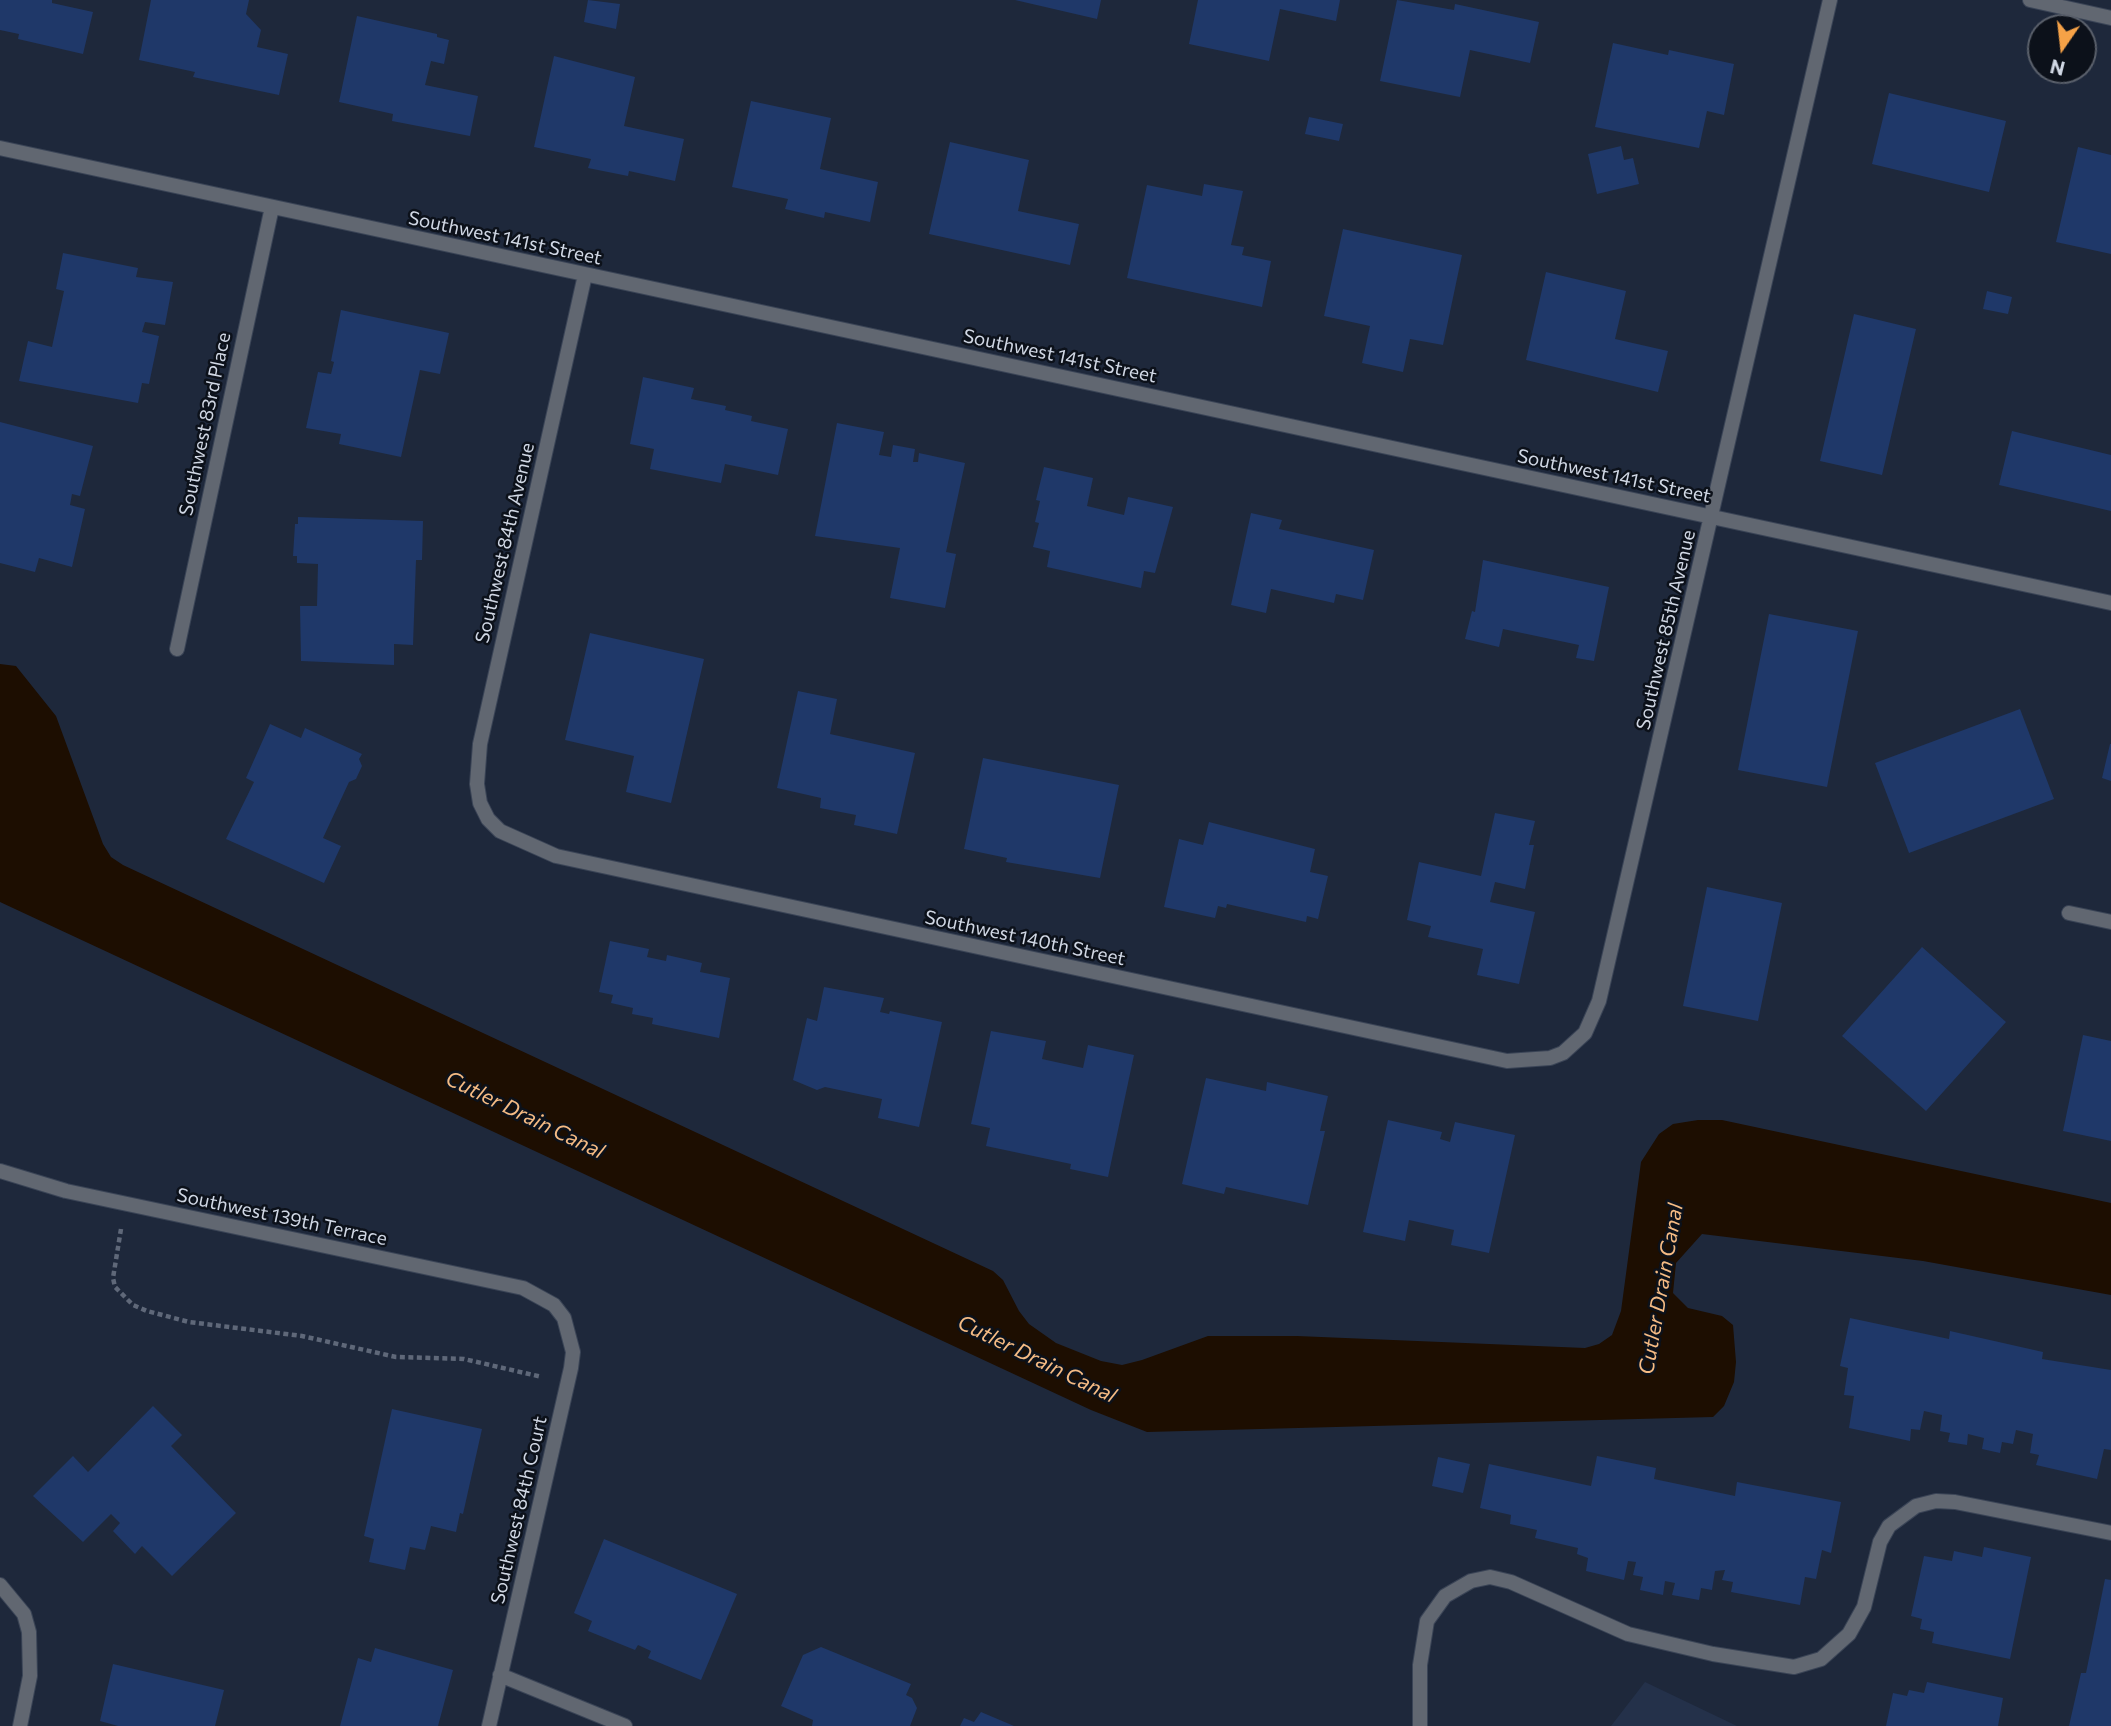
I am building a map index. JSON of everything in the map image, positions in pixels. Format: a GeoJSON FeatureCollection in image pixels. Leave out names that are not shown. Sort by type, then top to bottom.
{"type":"FeatureCollection","features":[{"type":"Feature","properties":{"kind":"street","name":"Southwest 85th Avenue"},"geometry":{"type":"LineString","coordinates":[[1563,1053],[1585,1032],[1599,1001],[1713,517],[1830,0]]}},
{"type":"Feature","properties":{"kind":"street"},"geometry":{"type":"LineString","coordinates":[[2030,0],[2111,18]]}},
{"type":"Feature","properties":{"kind":"street","name":"Southwest 141st Street"},"geometry":{"type":"LineString","coordinates":[[0,148],[2111,603]]}},
{"type":"Feature","properties":{"kind":"street","name":"Southwest 83rd Place"},"geometry":{"type":"LineString","coordinates":[[177,649],[272,207]]}},
{"type":"Feature","properties":{"kind":"street","name":"Southwest 84th Avenue"},"geometry":{"type":"LineString","coordinates":[[488,819],[480,803],[477,784],[480,744],[585,275]]}},
{"type":"Feature","properties":{"kind":"street","name":"Southwest 140th Street"},"geometry":{"type":"LineString","coordinates":[[488,819],[500,831],[535,849],[569,859],[1507,1061],[1535,1062],[1563,1053]]}},
{"type":"Feature","properties":{"kind":"street"},"geometry":{"type":"LineString","coordinates":[[2069,913],[2111,922]]}},
{"type":"Feature","properties":{"kind":"street","name":"Southwest 139th Terrace"},"geometry":{"type":"LineString","coordinates":[[0,1171],[66,1191],[523,1288],[554,1306]]}},
{"type":"Feature","properties":{"kind":"street","name":"Southwest 84th Court"},"geometry":{"type":"LineString","coordinates":[[489,1726],[571,1368],[570,1332],[564,1318],[554,1306]]}},
{"type":"Feature","properties":{"kind":"street"},"geometry":{"type":"LineString","coordinates":[[1420,1726],[1420,1665],[1427,1621],[1445,1596],[1471,1581],[1490,1577],[1511,1582],[1628,1634],[1713,1654],[1794,1667],[1821,1659],[1849,1634],[1864,1607],[1880,1542],[1889,1527],[1916,1506],[1936,1501],[1955,1502],[2111,1533]]}},
{"type":"Feature","properties":{"kind":"street"},"geometry":{"type":"LineString","coordinates":[[0,1585],[24,1614],[32,1653],[20,1726]]}},
{"type":"Feature","properties":{"kind":"street"},"geometry":{"type":"LineString","coordinates":[[500,1675],[625,1726]]}},
{"type":"Feature","properties":{"kind":"path"},"geometry":{"type":"LineString","coordinates":[[123,1220],[113,1278],[115,1287],[133,1305],[147,1311],[189,1322],[302,1336],[396,1357],[464,1359],[551,1378]]}},
{"type":"Feature","properties":{"kind":"shaded area"},"geometry":{"type":"Polygon","coordinates":[[[1645,1682],[1737,1726],[1611,1726],[1645,1682]]]}},
{"type":"Feature","properties":{"kind":"water","name":"Cutler Drain Canal"},"geometry":{"type":"Polygon","coordinates":[[[0,664],[16,666],[56,716],[103,844],[111,857],[123,865],[993,1271],[1003,1280],[1029,1324],[1056,1343],[1101,1361],[1122,1365],[1208,1336],[1297,1336],[1585,1348],[1599,1344],[1612,1335],[1621,1311],[1641,1162],[1659,1134],[1673,1124],[1698,1120],[1722,1120],[2111,1203],[2111,1295],[1923,1261],[1702,1234],[1676,1263],[1673,1293],[1688,1308],[1722,1316],[1733,1325],[1736,1362],[1734,1382],[1724,1406],[1713,1417],[1147,1432],[1091,1410],[0,902],[0,664]]]}},
{"type":"Feature","properties":{"kind":"building"},"geometry":{"type":"Polygon","coordinates":[[[0,0],[52,0],[52,3],[93,12],[83,54],[18,39],[19,34],[0,30],[0,0]]]}},
{"type":"Feature","properties":{"kind":"building"},"geometry":{"type":"Polygon","coordinates":[[[151,0],[249,0],[246,14],[261,30],[257,47],[288,54],[279,95],[193,77],[195,72],[139,60],[151,0]]]}},
{"type":"Feature","properties":{"kind":"building"},"geometry":{"type":"Polygon","coordinates":[[[588,0],[620,4],[616,29],[584,22],[588,0]]]}},
{"type":"Feature","properties":{"kind":"building"},"geometry":{"type":"Polygon","coordinates":[[[1015,0],[1101,0],[1097,19],[1015,0]]]}},
{"type":"Feature","properties":{"kind":"building"},"geometry":{"type":"Polygon","coordinates":[[[1198,0],[1340,0],[1336,21],[1280,9],[1269,61],[1189,44],[1198,0]]]}},
{"type":"Feature","properties":{"kind":"building"},"geometry":{"type":"Polygon","coordinates":[[[1397,0],[1454,10],[1455,4],[1539,22],[1530,63],[1470,50],[1460,97],[1380,81],[1397,0]]]}},
{"type":"Feature","properties":{"kind":"building"},"geometry":{"type":"Polygon","coordinates":[[[357,16],[437,34],[437,37],[449,40],[444,64],[431,61],[425,85],[478,96],[470,136],[392,121],[393,114],[339,102],[357,16]]]}},
{"type":"Feature","properties":{"kind":"building"},"geometry":{"type":"Polygon","coordinates":[[[1613,43],[1668,55],[1669,50],[1734,64],[1724,115],[1707,111],[1699,148],[1595,127],[1613,43]]]}},
{"type":"Feature","properties":{"kind":"building"},"geometry":{"type":"Polygon","coordinates":[[[554,56],[635,77],[624,126],[684,139],[675,181],[629,171],[628,176],[588,168],[591,159],[534,147],[554,56]]]}},
{"type":"Feature","properties":{"kind":"building"},"geometry":{"type":"Polygon","coordinates":[[[1889,93],[2006,121],[1989,192],[1872,164],[1889,93]]]}},
{"type":"Feature","properties":{"kind":"building"},"geometry":{"type":"Polygon","coordinates":[[[751,101],[831,118],[820,169],[878,182],[870,222],[825,212],[824,218],[785,209],[788,199],[732,187],[751,101]]]}},
{"type":"Feature","properties":{"kind":"building"},"geometry":{"type":"Polygon","coordinates":[[[1309,117],[1343,124],[1339,141],[1305,134],[1309,117]]]}},
{"type":"Feature","properties":{"kind":"building"},"geometry":{"type":"Polygon","coordinates":[[[950,142],[1029,160],[1018,211],[1079,224],[1070,265],[929,234],[950,142]]]}},
{"type":"Feature","properties":{"kind":"building"},"geometry":{"type":"Polygon","coordinates":[[[1621,146],[1624,160],[1633,158],[1639,184],[1597,194],[1588,154],[1621,146]]]}},
{"type":"Feature","properties":{"kind":"building"},"geometry":{"type":"Polygon","coordinates":[[[2078,147],[2111,155],[2111,254],[2056,242],[2078,147]]]}},
{"type":"Feature","properties":{"kind":"building"},"geometry":{"type":"Polygon","coordinates":[[[1204,184],[1243,191],[1231,245],[1244,247],[1242,255],[1271,261],[1262,307],[1127,278],[1147,185],[1202,196],[1204,184]]]}},
{"type":"Feature","properties":{"kind":"building"},"geometry":{"type":"Polygon","coordinates":[[[1343,229],[1462,255],[1443,345],[1410,339],[1403,372],[1362,363],[1370,326],[1324,316],[1343,229]]]}},
{"type":"Feature","properties":{"kind":"building"},"geometry":{"type":"Polygon","coordinates":[[[63,253],[138,268],[136,277],[173,282],[165,325],[145,322],[142,332],[159,336],[149,384],[142,383],[138,403],[19,381],[28,341],[52,347],[64,291],[56,289],[63,253]]]}},
{"type":"Feature","properties":{"kind":"building"},"geometry":{"type":"Polygon","coordinates":[[[1546,272],[1626,291],[1615,339],[1668,351],[1658,392],[1526,360],[1546,272]]]}},
{"type":"Feature","properties":{"kind":"building"},"geometry":{"type":"Polygon","coordinates":[[[1987,291],[2012,297],[2008,314],[1983,309],[1987,291]]]}},
{"type":"Feature","properties":{"kind":"building"},"geometry":{"type":"Polygon","coordinates":[[[341,310],[449,333],[440,374],[420,370],[401,457],[339,444],[341,434],[306,428],[318,372],[331,374],[341,310]]]}},
{"type":"Feature","properties":{"kind":"building"},"geometry":{"type":"Polygon","coordinates":[[[1854,314],[1916,329],[1882,475],[1820,461],[1854,314]]]}},
{"type":"Feature","properties":{"kind":"building"},"geometry":{"type":"Polygon","coordinates":[[[643,377],[694,388],[691,399],[726,406],[725,410],[752,416],[751,421],[788,429],[778,475],[725,464],[721,483],[650,469],[654,449],[630,444],[643,377]]]}},
{"type":"Feature","properties":{"kind":"building"},"geometry":{"type":"Polygon","coordinates":[[[0,422],[93,446],[80,496],[72,494],[70,505],[85,509],[72,567],[39,558],[35,572],[0,563],[0,422]]]}},
{"type":"Feature","properties":{"kind":"building"},"geometry":{"type":"Polygon","coordinates":[[[837,423],[884,432],[879,455],[891,457],[893,445],[915,449],[913,462],[918,462],[919,453],[965,463],[946,552],[956,554],[945,608],[890,598],[900,548],[815,536],[837,423]]]}},
{"type":"Feature","properties":{"kind":"building"},"geometry":{"type":"Polygon","coordinates":[[[2012,431],[2111,455],[2111,511],[1999,485],[2012,431]]]}},
{"type":"Feature","properties":{"kind":"building"},"geometry":{"type":"Polygon","coordinates":[[[1044,467],[1093,478],[1087,506],[1124,515],[1128,497],[1173,507],[1155,573],[1144,571],[1141,588],[1047,567],[1050,551],[1033,547],[1039,523],[1035,522],[1040,501],[1036,500],[1044,467]]]}},
{"type":"Feature","properties":{"kind":"building"},"geometry":{"type":"Polygon","coordinates":[[[1251,513],[1282,520],[1279,529],[1374,550],[1363,600],[1336,594],[1334,603],[1271,589],[1266,613],[1231,605],[1251,513]]]}},
{"type":"Feature","properties":{"kind":"building"},"geometry":{"type":"Polygon","coordinates":[[[298,517],[423,521],[422,560],[416,560],[413,645],[394,644],[394,665],[301,661],[300,606],[317,606],[318,564],[297,563],[297,556],[293,556],[298,517]]]}},
{"type":"Feature","properties":{"kind":"building"},"geometry":{"type":"Polygon","coordinates":[[[1483,560],[1609,587],[1594,661],[1576,658],[1579,645],[1503,629],[1499,647],[1465,639],[1472,611],[1475,612],[1483,560]]]}},
{"type":"Feature","properties":{"kind":"building"},"geometry":{"type":"Polygon","coordinates":[[[1769,614],[1858,631],[1827,787],[1738,770],[1769,614]]]}},
{"type":"Feature","properties":{"kind":"building"},"geometry":{"type":"Polygon","coordinates":[[[590,633],[704,659],[671,803],[626,792],[634,756],[565,740],[590,633]]]}},
{"type":"Feature","properties":{"kind":"building"},"geometry":{"type":"Polygon","coordinates":[[[798,691],[837,699],[830,734],[915,753],[897,834],[854,825],[856,815],[820,808],[821,798],[777,788],[798,691]]]}},
{"type":"Feature","properties":{"kind":"building"},"geometry":{"type":"Polygon","coordinates":[[[2020,709],[2054,799],[1909,853],[1875,763],[2020,709]]]}},
{"type":"Feature","properties":{"kind":"building"},"geometry":{"type":"Polygon","coordinates":[[[270,724],[301,738],[305,728],[362,754],[359,759],[362,766],[356,779],[349,782],[323,838],[341,846],[324,883],[226,839],[254,782],[246,778],[270,724]]]}},
{"type":"Feature","properties":{"kind":"building"},"geometry":{"type":"Polygon","coordinates":[[[2111,744],[2111,781],[2102,778],[2111,744]]]}},
{"type":"Feature","properties":{"kind":"building"},"geometry":{"type":"Polygon","coordinates":[[[983,758],[1119,785],[1100,878],[1006,862],[1007,858],[964,849],[983,758]]]}},
{"type":"Feature","properties":{"kind":"building"},"geometry":{"type":"Polygon","coordinates":[[[1495,813],[1535,821],[1529,845],[1534,845],[1525,889],[1495,882],[1490,902],[1535,912],[1519,984],[1477,975],[1483,949],[1428,937],[1431,926],[1407,920],[1419,862],[1481,876],[1495,813]]]}},
{"type":"Feature","properties":{"kind":"building"},"geometry":{"type":"Polygon","coordinates":[[[1209,822],[1315,849],[1310,872],[1328,876],[1318,919],[1307,916],[1306,922],[1227,904],[1226,908],[1218,906],[1215,918],[1164,907],[1179,839],[1203,845],[1209,822]]]}},
{"type":"Feature","properties":{"kind":"building"},"geometry":{"type":"Polygon","coordinates":[[[1707,887],[1782,903],[1758,1021],[1683,1006],[1707,887]]]}},
{"type":"Feature","properties":{"kind":"building"},"geometry":{"type":"Polygon","coordinates":[[[610,941],[649,949],[647,957],[666,961],[667,955],[702,963],[700,972],[730,978],[719,1038],[652,1024],[653,1018],[632,1014],[633,1008],[611,1003],[613,995],[599,992],[610,941]]]}},
{"type":"Feature","properties":{"kind":"building"},"geometry":{"type":"Polygon","coordinates":[[[1922,947],[2006,1022],[1926,1111],[1842,1036],[1922,947]]]}},
{"type":"Feature","properties":{"kind":"building"},"geometry":{"type":"Polygon","coordinates":[[[824,987],[884,998],[880,1012],[889,1014],[890,1011],[942,1022],[919,1127],[878,1118],[882,1099],[825,1087],[817,1090],[793,1080],[807,1018],[817,1021],[824,987]]]}},
{"type":"Feature","properties":{"kind":"building"},"geometry":{"type":"Polygon","coordinates":[[[991,1031],[1046,1041],[1042,1059],[1083,1068],[1088,1045],[1134,1055],[1108,1177],[1070,1169],[1071,1164],[986,1146],[990,1128],[971,1124],[991,1031]]]}},
{"type":"Feature","properties":{"kind":"building"},"geometry":{"type":"Polygon","coordinates":[[[2083,1035],[2111,1041],[2111,1141],[2063,1131],[2083,1035]]]}},
{"type":"Feature","properties":{"kind":"building"},"geometry":{"type":"Polygon","coordinates":[[[1206,1078],[1266,1091],[1267,1082],[1328,1096],[1320,1131],[1325,1131],[1308,1205],[1226,1187],[1224,1194],[1182,1184],[1206,1078]]]}},
{"type":"Feature","properties":{"kind":"building"},"geometry":{"type":"Polygon","coordinates":[[[1388,1120],[1442,1132],[1440,1139],[1450,1142],[1455,1122],[1515,1135],[1489,1253],[1451,1245],[1454,1230],[1409,1220],[1405,1241],[1363,1232],[1388,1120]]]}},
{"type":"Feature","properties":{"kind":"building"},"geometry":{"type":"Polygon","coordinates":[[[1850,1318],[1949,1339],[1950,1331],[2043,1352],[2042,1359],[2111,1370],[2111,1450],[2104,1449],[2097,1479],[2036,1465],[2039,1455],[2030,1453],[2033,1434],[2016,1430],[2013,1444],[2002,1442],[2000,1453],[1982,1449],[1984,1438],[1968,1434],[1967,1445],[1948,1442],[1950,1433],[1940,1431],[1942,1415],[1924,1411],[1920,1430],[1911,1429],[1910,1441],[1849,1428],[1854,1396],[1844,1395],[1848,1368],[1840,1366],[1850,1318]]]}},
{"type":"Feature","properties":{"kind":"building"},"geometry":{"type":"Polygon","coordinates":[[[153,1406],[182,1435],[171,1446],[236,1513],[172,1576],[142,1546],[135,1554],[113,1531],[120,1523],[111,1514],[83,1542],[33,1496],[73,1456],[88,1472],[153,1406]]]}},
{"type":"Feature","properties":{"kind":"building"},"geometry":{"type":"Polygon","coordinates":[[[392,1409],[482,1429],[463,1514],[460,1513],[456,1532],[431,1526],[425,1550],[410,1547],[405,1570],[369,1562],[374,1539],[364,1536],[392,1409]]]}},
{"type":"Feature","properties":{"kind":"building"},"geometry":{"type":"Polygon","coordinates":[[[1597,1456],[1656,1468],[1654,1479],[1735,1496],[1737,1482],[1841,1502],[1831,1553],[1822,1550],[1816,1579],[1805,1577],[1800,1605],[1731,1592],[1733,1582],[1722,1580],[1725,1570],[1715,1571],[1712,1590],[1701,1588],[1699,1600],[1672,1595],[1675,1583],[1665,1581],[1663,1595],[1640,1590],[1643,1577],[1633,1575],[1636,1562],[1628,1561],[1624,1580],[1586,1571],[1588,1558],[1577,1554],[1578,1548],[1535,1538],[1537,1530],[1510,1524],[1511,1515],[1480,1508],[1489,1464],[1591,1486],[1597,1456]]]}},
{"type":"Feature","properties":{"kind":"building"},"geometry":{"type":"Polygon","coordinates":[[[1438,1457],[1470,1464],[1463,1493],[1432,1486],[1438,1457]]]}},
{"type":"Feature","properties":{"kind":"building"},"geometry":{"type":"Polygon","coordinates":[[[604,1539],[737,1594],[701,1680],[648,1658],[651,1651],[638,1645],[635,1650],[588,1631],[592,1621],[574,1613],[604,1539]]]}},
{"type":"Feature","properties":{"kind":"building"},"geometry":{"type":"Polygon","coordinates":[[[1984,1547],[2031,1557],[2010,1659],[1932,1643],[1934,1632],[1920,1629],[1922,1619],[1911,1616],[1924,1556],[1952,1561],[1954,1551],[1982,1557],[1984,1547]]]}},
{"type":"Feature","properties":{"kind":"building"},"geometry":{"type":"Polygon","coordinates":[[[2105,1579],[2111,1580],[2111,1726],[2069,1726],[2081,1673],[2086,1673],[2105,1579]]]}},
{"type":"Feature","properties":{"kind":"building"},"geometry":{"type":"Polygon","coordinates":[[[821,1647],[911,1684],[906,1695],[912,1698],[917,1708],[910,1726],[812,1726],[813,1720],[781,1706],[803,1655],[821,1647]]]}},
{"type":"Feature","properties":{"kind":"building"},"geometry":{"type":"Polygon","coordinates":[[[375,1648],[453,1670],[438,1726],[340,1726],[358,1658],[371,1662],[375,1648]]]}},
{"type":"Feature","properties":{"kind":"building"},"geometry":{"type":"Polygon","coordinates":[[[113,1664],[224,1690],[215,1726],[118,1726],[100,1721],[113,1664]]]}},
{"type":"Feature","properties":{"kind":"building"},"geometry":{"type":"Polygon","coordinates":[[[1927,1682],[2003,1698],[1998,1726],[1886,1726],[1893,1693],[1907,1696],[1909,1690],[1924,1693],[1927,1682]]]}},
{"type":"Feature","properties":{"kind":"building"},"geometry":{"type":"Polygon","coordinates":[[[981,1712],[1014,1726],[960,1726],[964,1718],[974,1722],[981,1712]]]}}]}
